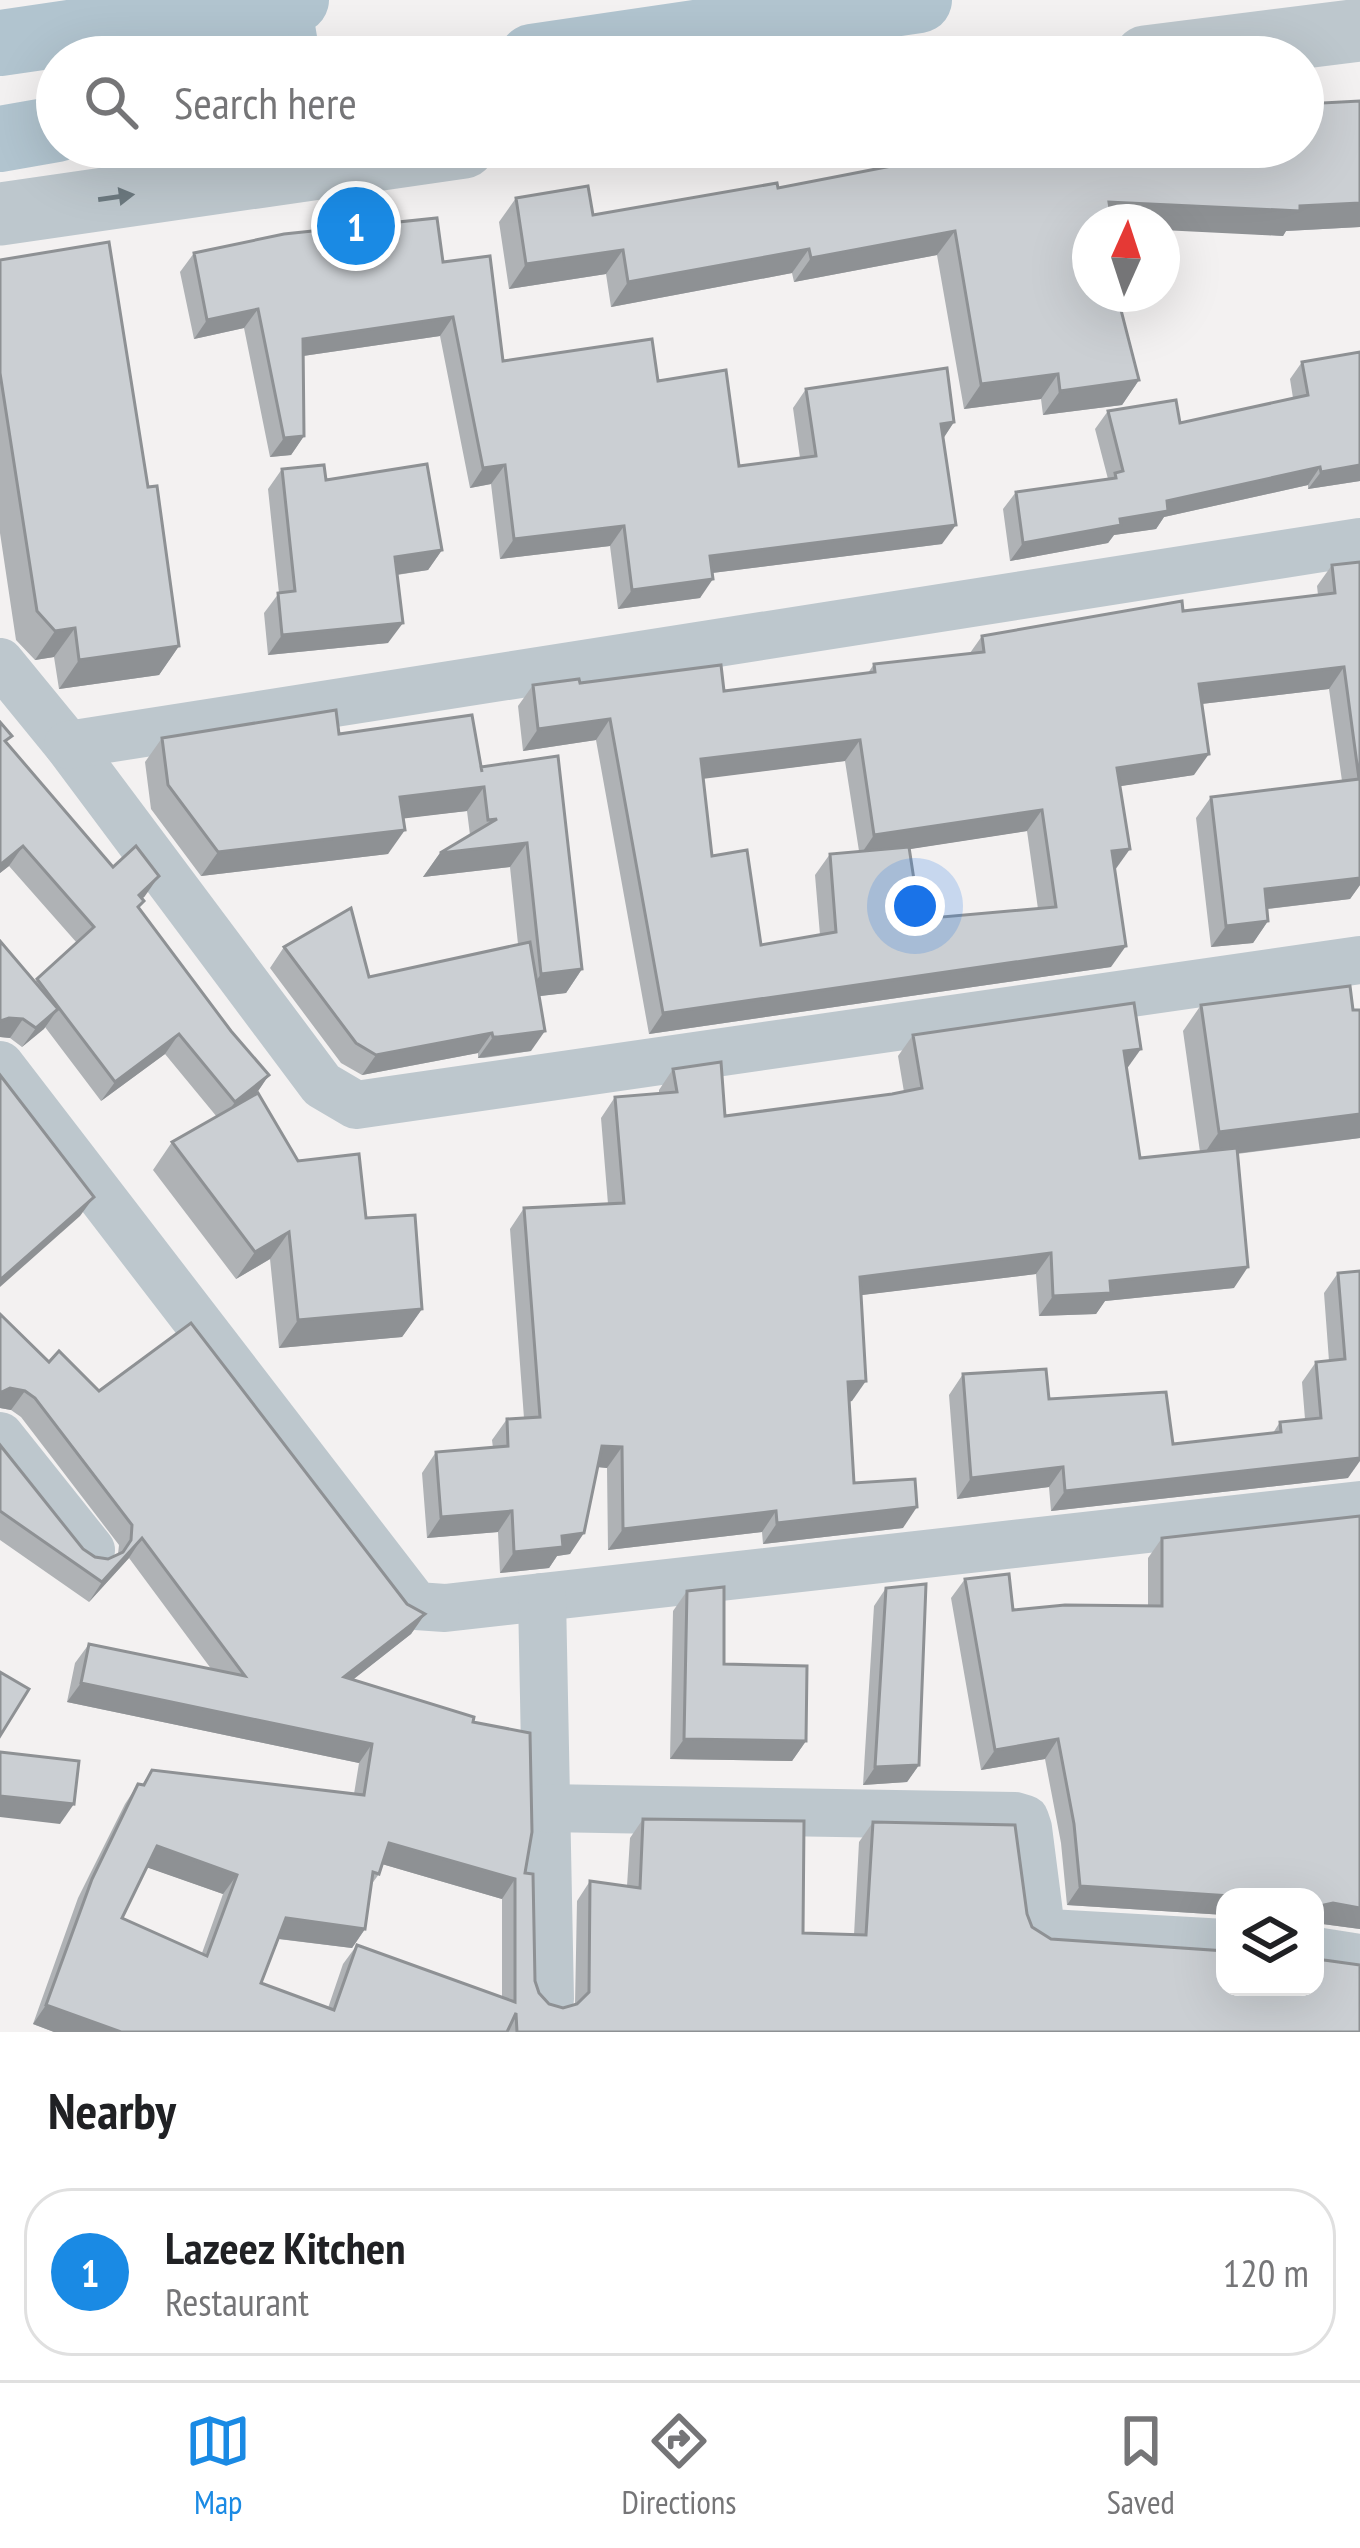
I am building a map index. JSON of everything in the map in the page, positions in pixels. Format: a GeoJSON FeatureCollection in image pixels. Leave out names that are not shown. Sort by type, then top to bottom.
{"type":"FeatureCollection","features":[{"type":"Feature","properties":{"kind":"main road"},"geometry":{"type":"LineString","coordinates":[[675,36],[919,0]]}},
{"type":"Feature","properties":{"kind":"main road"},"geometry":{"type":"LineString","coordinates":[[87,36],[287,20]]}},
{"type":"Feature","properties":{"kind":"main road"},"geometry":{"type":"LineString","coordinates":[[0,43],[36,40]]}},
{"type":"Feature","properties":{"kind":"main road"},"geometry":{"type":"LineString","coordinates":[[0,139],[36,133]]}},
{"type":"Feature","properties":{"kind":"street"},"geometry":{"type":"LineString","coordinates":[[1312,36],[1360,30]]}},
{"type":"Feature","properties":{"kind":"street"},"geometry":{"type":"LineString","coordinates":[[0,214],[319,168]]}},
{"type":"Feature","properties":{"kind":"street"},"geometry":{"type":"LineString","coordinates":[[68,745],[1360,542]]}},
{"type":"Feature","properties":{"kind":"street"},"geometry":{"type":"LineString","coordinates":[[0,662],[68,745],[322,1085],[356,1106],[1360,960]]}},
{"type":"Feature","properties":{"kind":"street"},"geometry":{"type":"LineString","coordinates":[[0,1065],[416,1606],[445,1608],[1360,1505]]}},
{"type":"Feature","properties":{"kind":"street"},"geometry":{"type":"LineString","coordinates":[[0,1436],[91,1550]]}},
{"type":"Feature","properties":{"kind":"street"},"geometry":{"type":"LineString","coordinates":[[542,1597],[550,1999]]}},
{"type":"Feature","properties":{"kind":"street"},"geometry":{"type":"LineString","coordinates":[[544,1808],[1015,1816],[1025,1819],[1028,1828],[1041,1929],[1049,1934],[1125,1940],[1216,1943]]}},
{"type":"Feature","properties":{"kind":"street"},"geometry":{"type":"LineString","coordinates":[[1324,1952],[1360,1958]]}},
{"type":"Feature","properties":{"kind":"building"},"geometry":{"type":"Polygon","coordinates":[[[1360,101],[1360,203],[1300,206],[1300,211],[1072,204],[1072,312],[1122,312],[1139,380],[1060,391],[1058,374],[981,384],[955,231],[811,258],[809,249],[628,282],[623,250],[526,264],[516,198],[588,186],[593,215],[777,183],[778,188],[881,168],[1324,168],[1324,103],[1360,101]]]}},
{"type":"Feature","properties":{"kind":"building"},"geometry":{"type":"Polygon","coordinates":[[[437,218],[443,262],[490,256],[503,361],[652,339],[658,381],[726,370],[739,466],[816,456],[806,389],[947,368],[954,422],[941,424],[956,525],[710,556],[713,579],[632,590],[624,526],[514,539],[505,465],[483,468],[453,317],[303,339],[304,436],[284,438],[258,309],[207,320],[194,253],[284,234],[437,218]]]}},
{"type":"Feature","properties":{"kind":"building"},"geometry":{"type":"Polygon","coordinates":[[[109,242],[148,487],[157,486],[179,646],[79,660],[75,628],[55,631],[37,611],[0,373],[0,260],[109,242]]]}},
{"type":"Feature","properties":{"kind":"building"},"geometry":{"type":"Polygon","coordinates":[[[1360,352],[1360,465],[1321,472],[1320,467],[1167,501],[1168,511],[1120,519],[1121,525],[1023,543],[1016,492],[1116,478],[1115,473],[1123,471],[1108,411],[1176,400],[1180,423],[1308,395],[1302,362],[1360,352]]]}},
{"type":"Feature","properties":{"kind":"building"},"geometry":{"type":"Polygon","coordinates":[[[427,464],[442,550],[395,557],[403,623],[282,635],[278,593],[295,591],[282,469],[324,465],[326,480],[427,464]]]}},
{"type":"Feature","properties":{"kind":"building"},"geometry":{"type":"Polygon","coordinates":[[[1360,562],[1360,878],[1265,889],[1268,921],[1226,926],[1211,797],[1359,779],[1344,667],[1199,684],[1209,754],[1117,768],[1130,849],[1112,851],[1126,946],[663,1013],[610,719],[538,729],[533,685],[721,665],[724,691],[875,672],[874,664],[984,652],[982,636],[1182,601],[1183,611],[1335,593],[1332,565],[1360,562]],[[860,740],[701,759],[712,856],[747,850],[761,945],[836,932],[830,854],[909,847],[920,919],[1056,907],[1042,810],[874,835],[860,740]]]}},
{"type":"Feature","properties":{"kind":"building"},"geometry":{"type":"Polygon","coordinates":[[[336,710],[339,734],[472,715],[481,767],[558,756],[582,969],[541,974],[527,843],[440,853],[497,819],[488,820],[484,787],[400,797],[405,830],[218,852],[168,785],[162,738],[336,710]]]}},
{"type":"Feature","properties":{"kind":"building"},"geometry":{"type":"Polygon","coordinates":[[[0,722],[12,736],[5,741],[113,867],[136,846],[159,876],[139,895],[144,901],[138,907],[269,1075],[235,1102],[179,1034],[115,1082],[37,979],[94,927],[23,846],[0,865],[0,722]]]}},
{"type":"Feature","properties":{"kind":"building"},"geometry":{"type":"Polygon","coordinates":[[[351,908],[369,977],[530,942],[545,1031],[498,1037],[492,1033],[376,1055],[356,1043],[284,947],[351,908]]]}},
{"type":"Feature","properties":{"kind":"building"},"geometry":{"type":"Polygon","coordinates":[[[0,941],[58,1009],[36,1028],[23,1019],[0,1021],[0,941]]]}},
{"type":"Feature","properties":{"kind":"building"},"geometry":{"type":"Polygon","coordinates":[[[1350,986],[1353,1010],[1360,1010],[1360,1114],[1219,1132],[1201,1005],[1350,986]]]}},
{"type":"Feature","properties":{"kind":"building"},"geometry":{"type":"Polygon","coordinates":[[[1134,1003],[1141,1049],[1124,1051],[1140,1158],[1237,1148],[1248,1267],[1110,1281],[1111,1293],[1053,1296],[1051,1253],[860,1277],[866,1381],[848,1382],[854,1483],[915,1479],[917,1507],[777,1523],[776,1511],[623,1529],[622,1447],[602,1446],[584,1533],[562,1536],[563,1547],[514,1552],[512,1511],[441,1517],[436,1452],[508,1446],[507,1419],[540,1417],[524,1208],[624,1203],[615,1097],[677,1092],[673,1069],[721,1062],[725,1116],[892,1094],[922,1088],[913,1035],[1134,1003]]]}},
{"type":"Feature","properties":{"kind":"building"},"geometry":{"type":"Polygon","coordinates":[[[0,1075],[94,1197],[0,1280],[0,1075]]]}},
{"type":"Feature","properties":{"kind":"building"},"geometry":{"type":"Polygon","coordinates":[[[258,1093],[298,1161],[359,1154],[366,1218],[415,1215],[422,1309],[298,1320],[289,1232],[255,1252],[172,1142],[258,1093]]]}},
{"type":"Feature","properties":{"kind":"building"},"geometry":{"type":"Polygon","coordinates":[[[1360,1271],[1360,1458],[1065,1491],[1063,1467],[971,1478],[963,1374],[1046,1369],[1049,1399],[1166,1392],[1173,1444],[1281,1432],[1280,1422],[1321,1418],[1316,1362],[1345,1359],[1338,1273],[1360,1271]]]}},
{"type":"Feature","properties":{"kind":"building"},"geometry":{"type":"Polygon","coordinates":[[[0,1314],[49,1362],[59,1351],[99,1391],[191,1323],[407,1604],[425,1614],[344,1677],[474,1717],[473,1722],[530,1733],[532,1832],[525,1873],[533,1874],[535,1981],[549,2004],[563,2008],[577,2004],[589,1992],[590,1881],[640,1888],[643,1819],[804,1821],[803,1933],[866,1935],[873,1822],[1015,1825],[1027,1914],[1032,1927],[1051,1939],[1216,1950],[1216,1996],[1324,1996],[1324,1960],[1360,1965],[1360,2032],[517,2032],[516,2013],[507,2032],[121,2032],[46,2005],[92,1879],[138,1784],[144,1785],[152,1770],[364,1795],[372,1744],[81,1683],[89,1644],[245,1676],[142,1538],[102,1582],[0,1511],[0,1445],[83,1549],[108,1559],[123,1552],[131,1540],[132,1525],[35,1398],[10,1388],[0,1393],[0,1314]],[[389,1843],[379,1874],[373,1872],[365,1929],[286,1918],[261,1983],[334,2010],[357,1945],[515,2002],[515,1879],[389,1843]],[[157,1846],[122,1918],[207,1956],[237,1875],[157,1846]]]}},
{"type":"Feature","properties":{"kind":"building"},"geometry":{"type":"Polygon","coordinates":[[[1360,1516],[1360,1908],[1324,1905],[1324,1888],[1216,1888],[1216,1895],[1080,1886],[1058,1739],[995,1750],[965,1579],[1009,1574],[1013,1610],[1065,1605],[1162,1606],[1162,1538],[1360,1516]]]}},
{"type":"Feature","properties":{"kind":"building"},"geometry":{"type":"Polygon","coordinates":[[[926,1584],[919,1765],[875,1767],[886,1588],[926,1584]]]}},
{"type":"Feature","properties":{"kind":"building"},"geometry":{"type":"Polygon","coordinates":[[[724,1587],[724,1664],[807,1666],[806,1741],[684,1739],[687,1591],[724,1587]]]}},
{"type":"Feature","properties":{"kind":"building"},"geometry":{"type":"Polygon","coordinates":[[[0,1672],[29,1689],[0,1736],[0,1672]]]}},
{"type":"Feature","properties":{"kind":"building"},"geometry":{"type":"Polygon","coordinates":[[[0,1752],[79,1761],[74,1804],[0,1796],[0,1752]]]}},
{"type":"Feature","properties":{"kind":"place","name":"Lazeez Kitchen"},"geometry":{"type":"Point","coordinates":[356,226]}}]}
